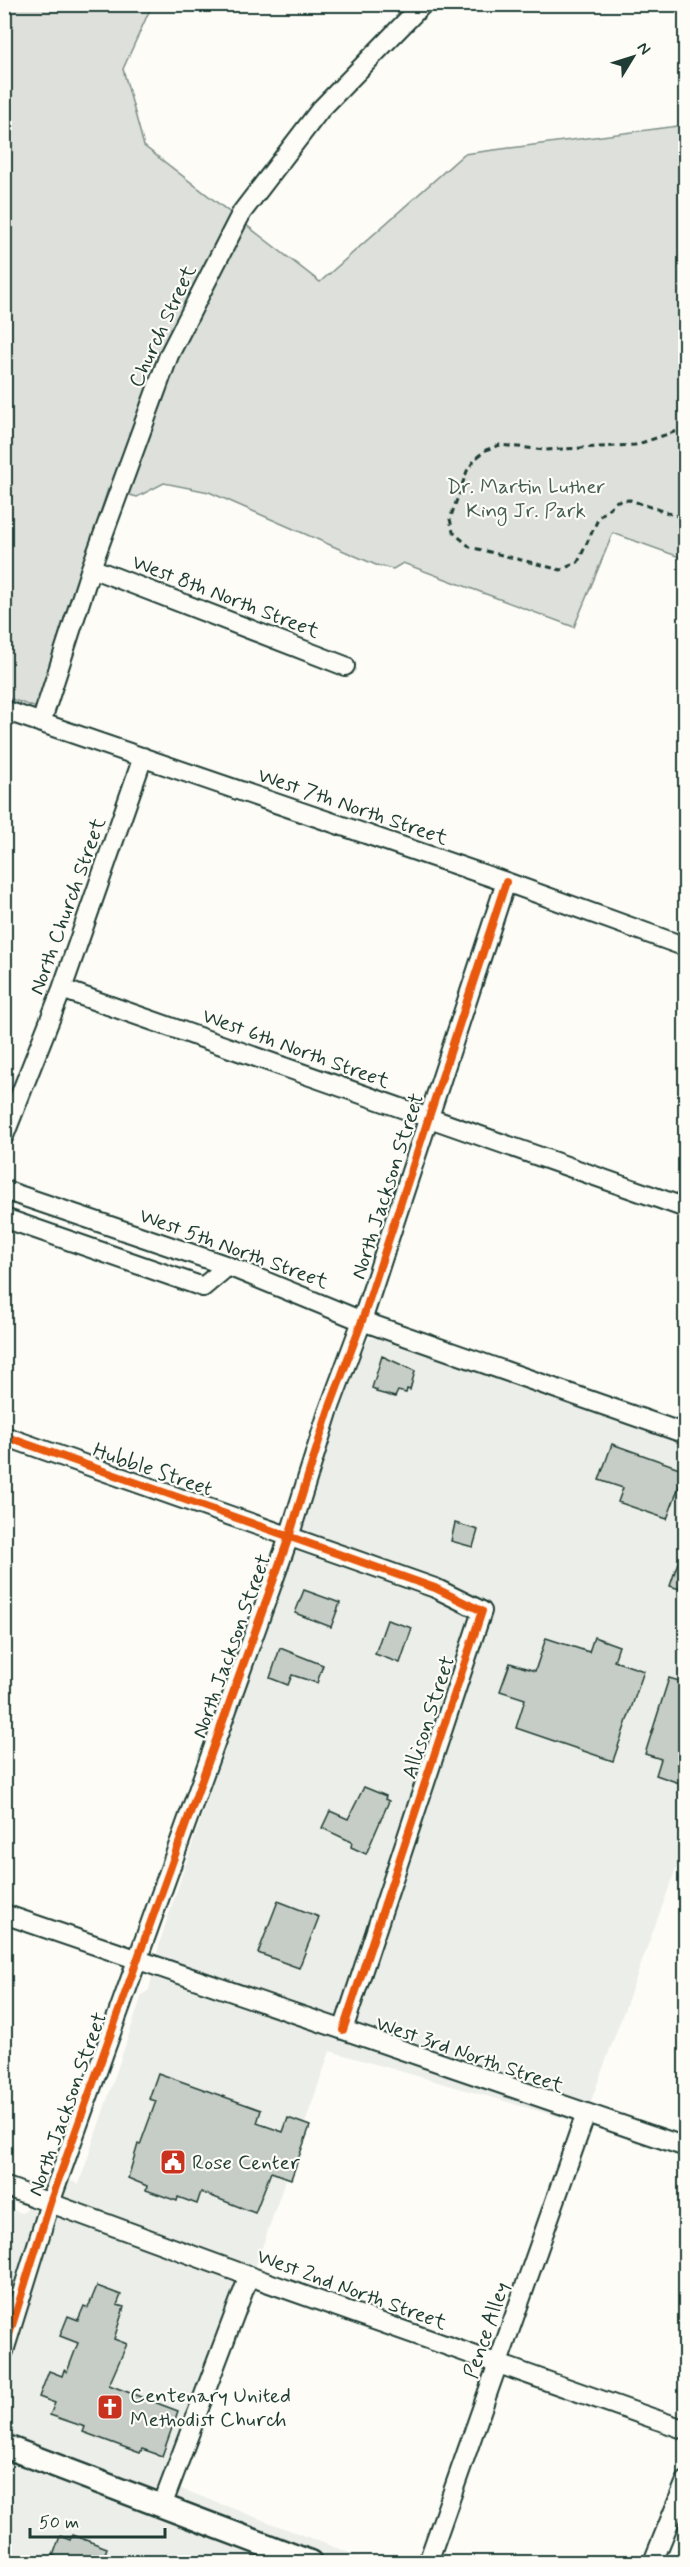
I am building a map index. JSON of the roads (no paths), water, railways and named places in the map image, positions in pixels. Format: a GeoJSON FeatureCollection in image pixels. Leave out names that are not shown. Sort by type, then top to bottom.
{"type":"FeatureCollection","features":[{"type":"Feature","properties":{"kind":"main road"},"geometry":{"type":"LineString","coordinates":[[4,2446],[310,2562]]}},
{"type":"Feature","properties":{"kind":"street","name":"Church Street"},"geometry":{"type":"LineString","coordinates":[[41,723],[91,568],[169,355],[242,212],[320,110],[423,4]]}},
{"type":"Feature","properties":{"kind":"street","name":"West 8th North Street"},"geometry":{"type":"LineString","coordinates":[[91,568],[345,666]]}},
{"type":"Feature","properties":{"kind":"street","name":"West 7th North Street"},"geometry":{"type":"LineString","coordinates":[[4,710],[506,882],[686,947]]}},
{"type":"Feature","properties":{"kind":"street","name":"North Church Street"},"geometry":{"type":"LineString","coordinates":[[4,1136],[62,989],[143,757]]}},
{"type":"Feature","properties":{"kind":"street","name":"North Jackson Street"},"geometry":{"type":"LineString","coordinates":[[4,2351],[50,2203],[289,1537],[328,1412],[362,1320],[506,882]]}},
{"type":"Feature","properties":{"kind":"street","name":"West 6th North Street"},"geometry":{"type":"LineString","coordinates":[[62,989],[686,1208]]}},
{"type":"Feature","properties":{"kind":"street","name":"West 5th North Street"},"geometry":{"type":"LineString","coordinates":[[4,1190],[228,1266],[362,1320],[686,1434]]}},
{"type":"Feature","properties":{"kind":"street"},"geometry":{"type":"LineString","coordinates":[[4,1218],[202,1287],[228,1266]]}},
{"type":"Feature","properties":{"kind":"street","name":"Hubble Street"},"geometry":{"type":"LineString","coordinates":[[4,1436],[179,1496],[289,1537]]}},
{"type":"Feature","properties":{"kind":"street","name":"Allison Street"},"geometry":{"type":"LineString","coordinates":[[289,1537],[435,1588],[482,1611],[343,2030]]}},
{"type":"Feature","properties":{"kind":"street","name":"West 3rd North Street"},"geometry":{"type":"LineString","coordinates":[[4,1914],[686,2147]]}},
{"type":"Feature","properties":{"kind":"street","name":"Pence Alley"},"geometry":{"type":"LineString","coordinates":[[428,2562],[586,2113]]}},
{"type":"Feature","properties":{"kind":"street","name":"West 2nd North Street"},"geometry":{"type":"LineString","coordinates":[[4,2186],[249,2276],[686,2430]]}},
{"type":"Feature","properties":{"kind":"street"},"geometry":{"type":"LineString","coordinates":[[162,2506],[249,2276]]}},
{"type":"Feature","properties":{"kind":"street"},"geometry":{"type":"LineString","coordinates":[[653,2562],[686,2481]]}},
{"type":"Feature","properties":{"kind":"place","name":"Rose Center"},"geometry":{"type":"Point","coordinates":[173,2162]}},
{"type":"Feature","properties":{"kind":"place","name":"Centenary United Methodist Church"},"geometry":{"type":"Point","coordinates":[110,2407]}},
{"type":"Feature","properties":{"kind":"park label","name":"Dr. Martin Luther King Jr. Park"},"geometry":{"type":"Point","coordinates":[526,498]}}]}
